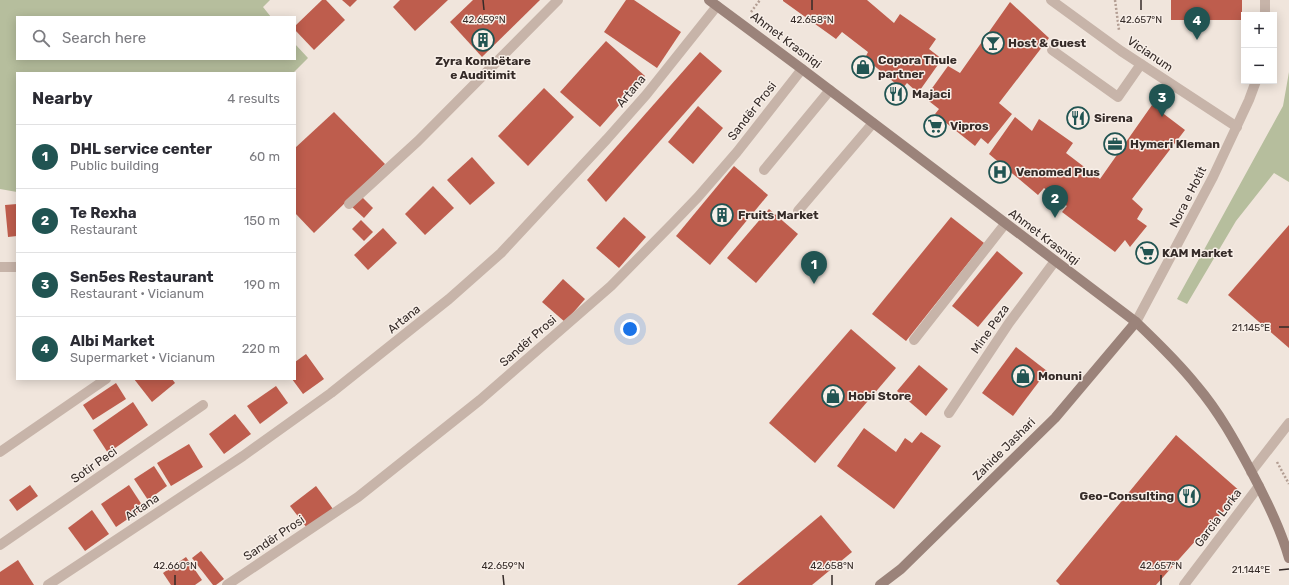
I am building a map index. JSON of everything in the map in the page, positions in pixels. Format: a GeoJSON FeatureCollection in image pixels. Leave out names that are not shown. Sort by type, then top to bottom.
{"type":"FeatureCollection","features":[{"type":"Feature","properties":{"kind":"main road","name":"Ahmet Krasniqi"},"geometry":{"type":"LineString","coordinates":[[713,3],[1136,322],[1168,352],[1197,386],[1225,425],[1259,486],[1281,533],[1289,558]]}},
{"type":"Feature","properties":{"kind":"main road","name":"Zahide Jashari"},"geometry":{"type":"LineString","coordinates":[[880,585],[901,568],[1054,418],[1136,322]]}},
{"type":"Feature","properties":{"kind":"street"},"geometry":{"type":"LineString","coordinates":[[349,204],[418,141],[558,0]]}},
{"type":"Feature","properties":{"kind":"street","name":"Vicianum"},"geometry":{"type":"LineString","coordinates":[[1051,0],[1121,51],[1237,127]]}},
{"type":"Feature","properties":{"kind":"street"},"geometry":{"type":"LineString","coordinates":[[1265,0],[1265,12]]}},
{"type":"Feature","properties":{"kind":"street","name":"Artana"},"geometry":{"type":"LineString","coordinates":[[48,585],[243,456],[331,394],[449,299],[501,253],[607,139],[646,95],[713,3]]}},
{"type":"Feature","properties":{"kind":"street"},"geometry":{"type":"LineString","coordinates":[[1052,50],[1118,97],[1141,64]]}},
{"type":"Feature","properties":{"kind":"street","name":"Sandër Prosi"},"geometry":{"type":"LineString","coordinates":[[227,585],[358,497],[480,400],[611,286],[698,197],[737,152],[802,69]]}},
{"type":"Feature","properties":{"kind":"street","name":"Nora e Hotit"},"geometry":{"type":"LineString","coordinates":[[1136,322],[1213,177],[1250,100],[1255,84]]}},
{"type":"Feature","properties":{"kind":"street"},"geometry":{"type":"LineString","coordinates":[[764,170],[830,90]]}},
{"type":"Feature","properties":{"kind":"street"},"geometry":{"type":"LineString","coordinates":[[798,211],[873,123]]}},
{"type":"Feature","properties":{"kind":"street"},"geometry":{"type":"LineString","coordinates":[[914,340],[1005,224]]}},
{"type":"Feature","properties":{"kind":"street","name":"Mine Peza"},"geometry":{"type":"LineString","coordinates":[[949,413],[1010,323],[1055,261]]}},
{"type":"Feature","properties":{"kind":"street"},"geometry":{"type":"LineString","coordinates":[[0,267],[16,267]]}},
{"type":"Feature","properties":{"kind":"street"},"geometry":{"type":"LineString","coordinates":[[0,452],[105,380]]}},
{"type":"Feature","properties":{"kind":"street","name":"Sotir Peci"},"geometry":{"type":"LineString","coordinates":[[0,545],[203,405]]}},
{"type":"Feature","properties":{"kind":"street"},"geometry":{"type":"LineString","coordinates":[[1251,472],[1289,423]]}},
{"type":"Feature","properties":{"kind":"street","name":"Garcia Lorka"},"geometry":{"type":"LineString","coordinates":[[1184,585],[1259,486]]}},
{"type":"Feature","properties":{"kind":"path"},"geometry":{"type":"LineString","coordinates":[[1115,0],[1121,51]]}},
{"type":"Feature","properties":{"kind":"path"},"geometry":{"type":"LineString","coordinates":[[1269,449],[1289,484]]}},
{"type":"Feature","properties":{"kind":"green space"},"geometry":{"type":"Polygon","coordinates":[[[0,0],[270,0],[263,7],[270,16],[16,16],[16,60],[296,60],[296,45],[308,58],[294,72],[16,72],[16,192],[0,189],[0,0]]]}},
{"type":"Feature","properties":{"kind":"green space"},"geometry":{"type":"Polygon","coordinates":[[[1289,72],[1289,182],[1274,173],[1236,221],[1187,304],[1177,299],[1283,106],[1289,72]]]}},
{"type":"Feature","properties":{"kind":"building"},"geometry":{"type":"Polygon","coordinates":[[[322,0],[326,0],[345,20],[314,50],[296,31],[296,25],[322,0]]]}},
{"type":"Feature","properties":{"kind":"building"},"geometry":{"type":"Polygon","coordinates":[[[342,0],[357,0],[350,7],[342,0]]]}},
{"type":"Feature","properties":{"kind":"building"},"geometry":{"type":"Polygon","coordinates":[[[400,0],[448,0],[415,31],[393,7],[400,0]]]}},
{"type":"Feature","properties":{"kind":"building","name":"Zyra Kombëtare e Auditimit"},"geometry":{"type":"Polygon","coordinates":[[[473,0],[540,0],[482,57],[450,22],[473,0]]]}},
{"type":"Feature","properties":{"kind":"building"},"geometry":{"type":"Polygon","coordinates":[[[626,0],[634,0],[681,32],[657,68],[604,32],[626,0]]]}},
{"type":"Feature","properties":{"kind":"building"},"geometry":{"type":"Polygon","coordinates":[[[783,0],[867,0],[894,23],[900,14],[936,39],[929,49],[942,59],[918,93],[907,83],[902,89],[865,58],[868,52],[842,32],[836,39],[783,0]]]}},
{"type":"Feature","properties":{"kind":"building"},"geometry":{"type":"Polygon","coordinates":[[[1171,0],[1242,0],[1241,20],[1171,20],[1171,0]]]}},
{"type":"Feature","properties":{"kind":"building"},"geometry":{"type":"Polygon","coordinates":[[[1010,2],[1049,38],[999,103],[1012,114],[988,144],[981,138],[975,146],[935,114],[939,109],[925,98],[948,66],[960,73],[1010,2]]]}},
{"type":"Feature","properties":{"kind":"building"},"geometry":{"type":"Polygon","coordinates":[[[606,41],[645,76],[600,127],[560,92],[606,41]]]}},
{"type":"Feature","properties":{"kind":"building"},"geometry":{"type":"Polygon","coordinates":[[[700,52],[722,71],[606,202],[587,180],[700,52]]]}},
{"type":"Feature","properties":{"kind":"building"},"geometry":{"type":"Polygon","coordinates":[[[544,88],[574,117],[528,166],[498,136],[544,88]]]}},
{"type":"Feature","properties":{"kind":"building"},"geometry":{"type":"Polygon","coordinates":[[[1152,105],[1185,130],[1132,199],[1143,209],[1137,219],[1147,226],[1130,247],[1125,240],[1115,252],[1062,212],[1067,206],[1044,188],[1038,195],[989,154],[1015,117],[1032,131],[1039,119],[1073,143],[1066,153],[1100,179],[1152,105]]]}},
{"type":"Feature","properties":{"kind":"building"},"geometry":{"type":"Polygon","coordinates":[[[698,106],[723,128],[693,164],[668,142],[698,106]]]}},
{"type":"Feature","properties":{"kind":"building"},"geometry":{"type":"Polygon","coordinates":[[[334,112],[385,164],[314,233],[296,214],[296,147],[334,112]]]}},
{"type":"Feature","properties":{"kind":"building"},"geometry":{"type":"Polygon","coordinates":[[[472,157],[495,183],[470,205],[447,180],[472,157]]]}},
{"type":"Feature","properties":{"kind":"building","name":"Fruits Market"},"geometry":{"type":"Polygon","coordinates":[[[734,166],[768,195],[710,265],[676,236],[734,166]]]}},
{"type":"Feature","properties":{"kind":"building"},"geometry":{"type":"Polygon","coordinates":[[[433,186],[454,208],[425,235],[405,214],[433,186]]]}},
{"type":"Feature","properties":{"kind":"building"},"geometry":{"type":"Polygon","coordinates":[[[361,196],[373,208],[364,218],[351,206],[361,196]]]}},
{"type":"Feature","properties":{"kind":"building"},"geometry":{"type":"Polygon","coordinates":[[[16,204],[16,236],[8,237],[5,205],[16,204]]]}},
{"type":"Feature","properties":{"kind":"building"},"geometry":{"type":"Polygon","coordinates":[[[769,209],[798,234],[756,283],[727,258],[769,209]]]}},
{"type":"Feature","properties":{"kind":"building"},"geometry":{"type":"Polygon","coordinates":[[[624,217],[646,237],[619,268],[596,248],[624,217]]]}},
{"type":"Feature","properties":{"kind":"building"},"geometry":{"type":"Polygon","coordinates":[[[951,217],[984,243],[906,341],[872,314],[951,217]]]}},
{"type":"Feature","properties":{"kind":"building"},"geometry":{"type":"Polygon","coordinates":[[[361,220],[373,232],[364,241],[352,229],[361,220]]]}},
{"type":"Feature","properties":{"kind":"building"},"geometry":{"type":"Polygon","coordinates":[[[1289,225],[1289,348],[1228,295],[1289,225]]]}},
{"type":"Feature","properties":{"kind":"building"},"geometry":{"type":"Polygon","coordinates":[[[383,228],[397,243],[368,270],[354,255],[383,228]]]}},
{"type":"Feature","properties":{"kind":"building"},"geometry":{"type":"Polygon","coordinates":[[[997,251],[1023,273],[978,327],[952,306],[997,251]]]}},
{"type":"Feature","properties":{"kind":"building"},"geometry":{"type":"Polygon","coordinates":[[[563,279],[585,299],[565,322],[542,302],[563,279]]]}},
{"type":"Feature","properties":{"kind":"building","name":"Hobi Store"},"geometry":{"type":"Polygon","coordinates":[[[851,329],[896,368],[815,463],[769,423],[851,329]]]}},
{"type":"Feature","properties":{"kind":"building"},"geometry":{"type":"Polygon","coordinates":[[[1016,347],[1047,371],[1013,416],[982,393],[1016,347]]]}},
{"type":"Feature","properties":{"kind":"building"},"geometry":{"type":"Polygon","coordinates":[[[306,354],[324,379],[303,394],[293,380],[296,380],[296,361],[306,354]]]}},
{"type":"Feature","properties":{"kind":"building"},"geometry":{"type":"Polygon","coordinates":[[[919,365],[948,389],[926,416],[897,391],[919,365]]]}},
{"type":"Feature","properties":{"kind":"building"},"geometry":{"type":"Polygon","coordinates":[[[135,380],[173,380],[175,383],[152,402],[135,380]]]}},
{"type":"Feature","properties":{"kind":"building"},"geometry":{"type":"Polygon","coordinates":[[[116,383],[126,399],[93,420],[83,405],[116,383]]]}},
{"type":"Feature","properties":{"kind":"building"},"geometry":{"type":"Polygon","coordinates":[[[276,386],[288,403],[260,424],[247,406],[276,386]]]}},
{"type":"Feature","properties":{"kind":"building"},"geometry":{"type":"Polygon","coordinates":[[[133,402],[148,425],[108,453],[93,430],[133,402]]]}},
{"type":"Feature","properties":{"kind":"building"},"geometry":{"type":"Polygon","coordinates":[[[235,414],[251,434],[224,454],[209,434],[235,414]]]}},
{"type":"Feature","properties":{"kind":"building"},"geometry":{"type":"Polygon","coordinates":[[[864,428],[896,452],[905,438],[912,443],[921,432],[941,446],[894,509],[837,466],[864,428]]]}},
{"type":"Feature","properties":{"kind":"building"},"geometry":{"type":"Polygon","coordinates":[[[1176,435],[1242,493],[1206,529],[1156,585],[1060,585],[1056,581],[1176,435]]]}},
{"type":"Feature","properties":{"kind":"building"},"geometry":{"type":"Polygon","coordinates":[[[189,444],[203,467],[171,486],[157,463],[189,444]]]}},
{"type":"Feature","properties":{"kind":"building"},"geometry":{"type":"Polygon","coordinates":[[[154,466],[167,486],[148,500],[134,479],[154,466]]]}},
{"type":"Feature","properties":{"kind":"building"},"geometry":{"type":"Polygon","coordinates":[[[30,485],[38,496],[17,511],[9,500],[30,485]]]}},
{"type":"Feature","properties":{"kind":"building"},"geometry":{"type":"Polygon","coordinates":[[[129,485],[144,508],[116,527],[101,504],[129,485]]]}},
{"type":"Feature","properties":{"kind":"building"},"geometry":{"type":"Polygon","coordinates":[[[316,486],[333,509],[307,528],[290,506],[316,486]]]}},
{"type":"Feature","properties":{"kind":"building"},"geometry":{"type":"Polygon","coordinates":[[[92,510],[109,534],[85,551],[68,528],[92,510]]]}},
{"type":"Feature","properties":{"kind":"building"},"geometry":{"type":"Polygon","coordinates":[[[821,515],[852,552],[812,585],[737,585],[821,515]]]}},
{"type":"Feature","properties":{"kind":"building"},"geometry":{"type":"Polygon","coordinates":[[[201,551],[224,579],[216,585],[213,585],[192,558],[201,551]]]}},
{"type":"Feature","properties":{"kind":"building"},"geometry":{"type":"Polygon","coordinates":[[[186,557],[202,580],[195,585],[171,585],[163,573],[186,557]]]}},
{"type":"Feature","properties":{"kind":"building"},"geometry":{"type":"Polygon","coordinates":[[[18,560],[34,585],[0,585],[0,572],[18,560]]]}},
{"type":"Feature","properties":{"kind":"place","name":"Zyra Kombëtare e Auditimit"},"geometry":{"type":"Point","coordinates":[483,40]}},
{"type":"Feature","properties":{"kind":"place","name":"Albi Market"},"geometry":{"type":"Point","coordinates":[1197,40]}},
{"type":"Feature","properties":{"kind":"place","name":"Host & Guest"},"geometry":{"type":"Point","coordinates":[993,43]}},
{"type":"Feature","properties":{"kind":"place","name":"Copora Thule partner"},"geometry":{"type":"Point","coordinates":[863,67]}},
{"type":"Feature","properties":{"kind":"place","name":"Majaci"},"geometry":{"type":"Point","coordinates":[896,94]}},
{"type":"Feature","properties":{"kind":"place","name":"Sen5es Restaurant"},"geometry":{"type":"Point","coordinates":[1162,117]}},
{"type":"Feature","properties":{"kind":"place","name":"Sirena"},"geometry":{"type":"Point","coordinates":[1078,118]}},
{"type":"Feature","properties":{"kind":"place","name":"Vipros"},"geometry":{"type":"Point","coordinates":[935,126]}},
{"type":"Feature","properties":{"kind":"place","name":"Hymeri Kleman"},"geometry":{"type":"Point","coordinates":[1115,144]}},
{"type":"Feature","properties":{"kind":"place","name":"Venomed Plus"},"geometry":{"type":"Point","coordinates":[1000,172]}},
{"type":"Feature","properties":{"kind":"place","name":"Fruits Market"},"geometry":{"type":"Point","coordinates":[722,215]}},
{"type":"Feature","properties":{"kind":"place","name":"Te Rexha"},"geometry":{"type":"Point","coordinates":[1055,218]}},
{"type":"Feature","properties":{"kind":"place","name":"KAM Market"},"geometry":{"type":"Point","coordinates":[1147,253]}},
{"type":"Feature","properties":{"kind":"place","name":"DHL service center"},"geometry":{"type":"Point","coordinates":[814,284]}},
{"type":"Feature","properties":{"kind":"place","name":"Monuni"},"geometry":{"type":"Point","coordinates":[1023,376]}},
{"type":"Feature","properties":{"kind":"place","name":"Hobi Store"},"geometry":{"type":"Point","coordinates":[833,396]}},
{"type":"Feature","properties":{"kind":"place","name":"Geo-Consulting"},"geometry":{"type":"Point","coordinates":[1189,496]}}]}
